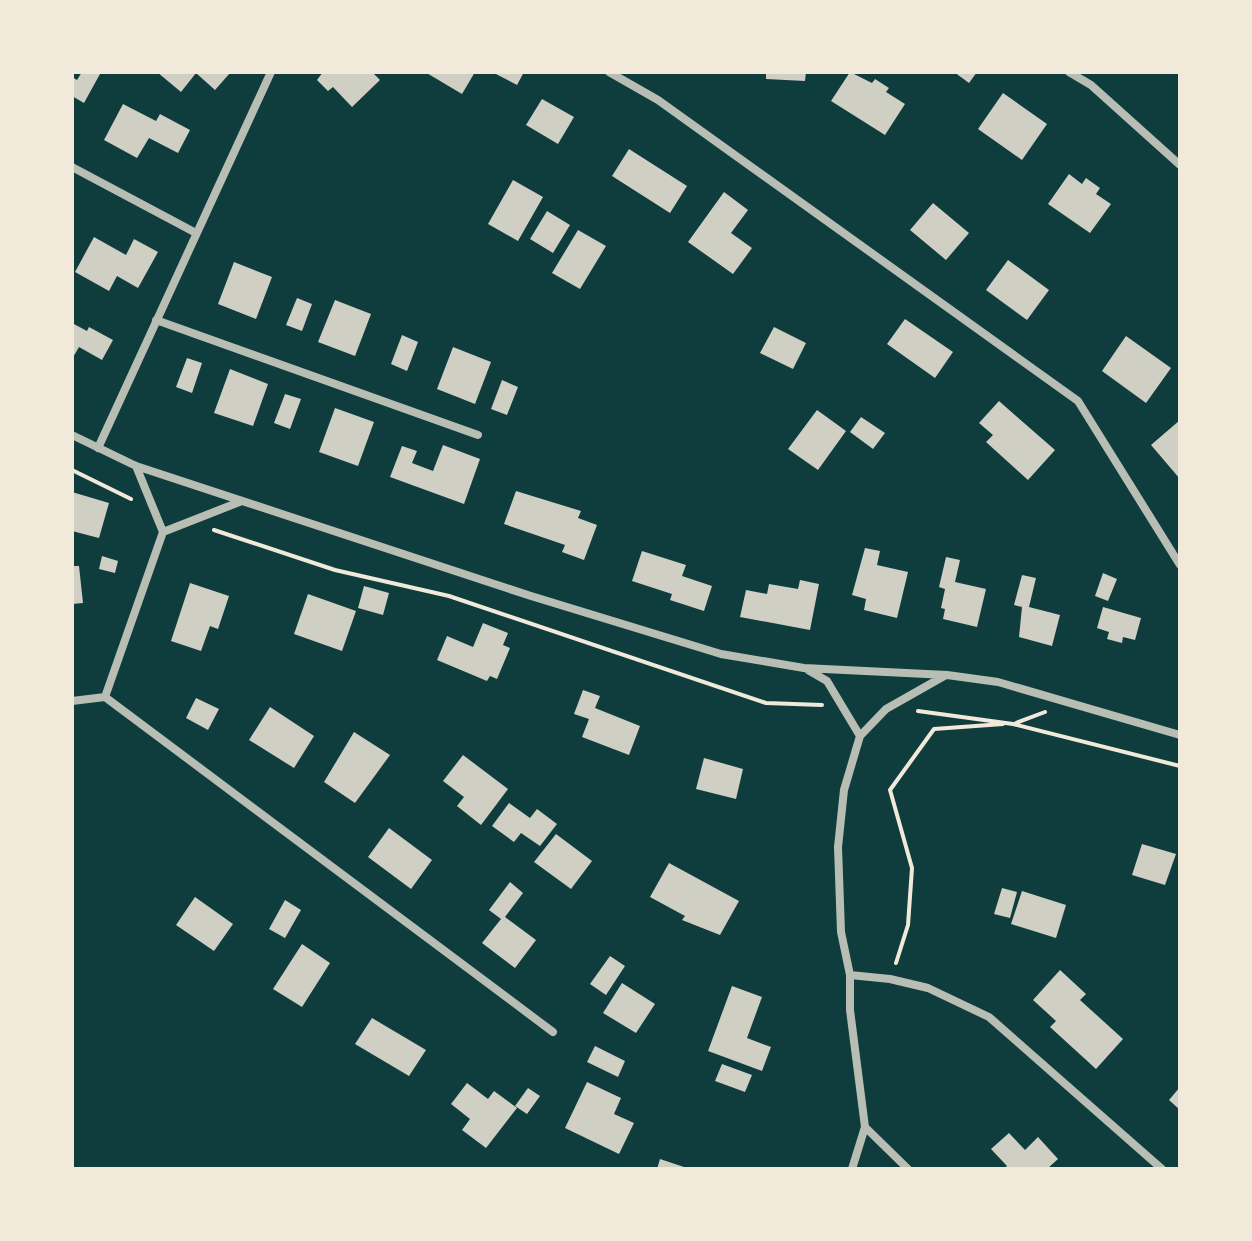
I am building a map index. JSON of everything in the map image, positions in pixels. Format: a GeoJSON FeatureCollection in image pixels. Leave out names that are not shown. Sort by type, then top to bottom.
{"type":"FeatureCollection","features":[{"type":"Feature","properties":{"kind":"street"},"geometry":{"type":"LineString","coordinates":[[98,448],[271,72]]}},
{"type":"Feature","properties":{"kind":"street"},"geometry":{"type":"LineString","coordinates":[[609,72],[658,100],[1078,401],[1180,565]]}},
{"type":"Feature","properties":{"kind":"street"},"geometry":{"type":"LineString","coordinates":[[1069,72],[1091,85],[1180,165]]}},
{"type":"Feature","properties":{"kind":"street"},"geometry":{"type":"LineString","coordinates":[[72,167],[196,233]]}},
{"type":"Feature","properties":{"kind":"street"},"geometry":{"type":"LineString","coordinates":[[156,320],[478,435]]}},
{"type":"Feature","properties":{"kind":"street"},"geometry":{"type":"LineString","coordinates":[[72,435],[136,466],[531,596],[721,654],[804,668],[947,675],[998,682],[1180,735]]}},
{"type":"Feature","properties":{"kind":"street"},"geometry":{"type":"LineString","coordinates":[[105,697],[163,532],[136,466]]}},
{"type":"Feature","properties":{"kind":"street"},"geometry":{"type":"LineString","coordinates":[[163,532],[242,501]]}},
{"type":"Feature","properties":{"kind":"street"},"geometry":{"type":"LineString","coordinates":[[804,668],[827,681],[860,736]]}},
{"type":"Feature","properties":{"kind":"street"},"geometry":{"type":"LineString","coordinates":[[852,1169],[865,1127],[850,1010],[850,975],[841,932],[838,847],[844,790],[860,736],[886,709],[947,675]]}},
{"type":"Feature","properties":{"kind":"street"},"geometry":{"type":"LineString","coordinates":[[72,701],[105,697],[553,1032]]}},
{"type":"Feature","properties":{"kind":"street"},"geometry":{"type":"LineString","coordinates":[[850,975],[890,979],[928,988],[989,1017],[1162,1169]]}},
{"type":"Feature","properties":{"kind":"street"},"geometry":{"type":"LineString","coordinates":[[865,1127],[908,1169]]}},
{"type":"Feature","properties":{"kind":"path"},"geometry":{"type":"LineString","coordinates":[[890,979],[908,925],[912,868],[890,790],[934,729],[1013,724],[1074,702]]}},
{"type":"Feature","properties":{"kind":"building"},"geometry":{"type":"Polygon","coordinates":[[[82,72],[100,74],[84,103],[72,96],[72,77],[77,80],[82,72]]]}},
{"type":"Feature","properties":{"kind":"building"},"geometry":{"type":"Polygon","coordinates":[[[157,72],[230,73],[215,90],[196,73],[181,92],[157,72]]]}},
{"type":"Feature","properties":{"kind":"building"},"geometry":{"type":"Polygon","coordinates":[[[323,72],[372,72],[380,80],[352,107],[333,87],[328,91],[317,80],[323,72]]]}},
{"type":"Feature","properties":{"kind":"building"},"geometry":{"type":"Polygon","coordinates":[[[425,72],[475,72],[462,94],[425,72]]]}},
{"type":"Feature","properties":{"kind":"building"},"geometry":{"type":"Polygon","coordinates":[[[492,72],[524,72],[517,85],[492,72]]]}},
{"type":"Feature","properties":{"kind":"building"},"geometry":{"type":"Polygon","coordinates":[[[766,72],[806,72],[805,81],[766,79],[766,72]]]}},
{"type":"Feature","properties":{"kind":"building"},"geometry":{"type":"Polygon","coordinates":[[[850,72],[872,83],[875,79],[889,88],[886,92],[905,104],[885,135],[831,101],[850,72]]]}},
{"type":"Feature","properties":{"kind":"building"},"geometry":{"type":"Polygon","coordinates":[[[954,72],[977,72],[969,83],[954,72]]]}},
{"type":"Feature","properties":{"kind":"building"},"geometry":{"type":"Polygon","coordinates":[[[1003,93],[1047,124],[1022,160],[978,129],[1003,93]]]}},
{"type":"Feature","properties":{"kind":"building"},"geometry":{"type":"Polygon","coordinates":[[[542,99],[574,117],[558,144],[526,125],[542,99]]]}},
{"type":"Feature","properties":{"kind":"building"},"geometry":{"type":"Polygon","coordinates":[[[123,104],[156,121],[160,114],[190,130],[178,153],[149,138],[137,158],[104,140],[123,104]]]}},
{"type":"Feature","properties":{"kind":"building"},"geometry":{"type":"Polygon","coordinates":[[[629,149],[687,186],[670,213],[612,176],[629,149]]]}},
{"type":"Feature","properties":{"kind":"building"},"geometry":{"type":"Polygon","coordinates":[[[1069,174],[1082,184],[1086,178],[1100,188],[1096,194],[1111,204],[1090,233],[1048,204],[1069,174]]]}},
{"type":"Feature","properties":{"kind":"building"},"geometry":{"type":"Polygon","coordinates":[[[513,180],[543,197],[518,241],[488,224],[513,180]]]}},
{"type":"Feature","properties":{"kind":"building"},"geometry":{"type":"Polygon","coordinates":[[[724,192],[748,210],[731,233],[752,248],[733,274],[688,242],[724,192]]]}},
{"type":"Feature","properties":{"kind":"building"},"geometry":{"type":"Polygon","coordinates":[[[933,203],[969,233],[946,260],[910,230],[933,203]]]}},
{"type":"Feature","properties":{"kind":"building"},"geometry":{"type":"Polygon","coordinates":[[[547,211],[570,225],[553,253],[530,239],[547,211]]]}},
{"type":"Feature","properties":{"kind":"building"},"geometry":{"type":"Polygon","coordinates":[[[578,230],[606,246],[580,289],[552,273],[578,230]]]}},
{"type":"Feature","properties":{"kind":"building"},"geometry":{"type":"Polygon","coordinates":[[[94,237],[126,255],[134,239],[158,252],[138,288],[117,276],[109,291],[75,272],[94,237]]]}},
{"type":"Feature","properties":{"kind":"building"},"geometry":{"type":"Polygon","coordinates":[[[1008,260],[1049,290],[1027,320],[986,290],[1008,260]]]}},
{"type":"Feature","properties":{"kind":"building"},"geometry":{"type":"Polygon","coordinates":[[[234,262],[272,277],[256,319],[218,304],[234,262]]]}},
{"type":"Feature","properties":{"kind":"building"},"geometry":{"type":"Polygon","coordinates":[[[297,298],[312,304],[302,331],[286,325],[297,298]]]}},
{"type":"Feature","properties":{"kind":"building"},"geometry":{"type":"Polygon","coordinates":[[[335,300],[371,314],[355,356],[318,342],[335,300]]]}},
{"type":"Feature","properties":{"kind":"building"},"geometry":{"type":"Polygon","coordinates":[[[905,319],[953,352],[935,378],[887,344],[905,319]]]}},
{"type":"Feature","properties":{"kind":"building"},"geometry":{"type":"Polygon","coordinates":[[[72,323],[87,331],[89,327],[113,340],[102,360],[79,347],[72,359],[72,323]]]}},
{"type":"Feature","properties":{"kind":"building"},"geometry":{"type":"Polygon","coordinates":[[[774,327],[806,343],[793,369],[760,353],[774,327]]]}},
{"type":"Feature","properties":{"kind":"building"},"geometry":{"type":"Polygon","coordinates":[[[402,335],[418,342],[407,371],[391,364],[402,335]]]}},
{"type":"Feature","properties":{"kind":"building"},"geometry":{"type":"Polygon","coordinates":[[[1126,336],[1171,368],[1146,403],[1102,371],[1126,336]]]}},
{"type":"Feature","properties":{"kind":"building"},"geometry":{"type":"Polygon","coordinates":[[[453,347],[491,362],[475,404],[437,389],[453,347]]]}},
{"type":"Feature","properties":{"kind":"building"},"geometry":{"type":"Polygon","coordinates":[[[187,358],[202,363],[192,393],[176,387],[187,358]]]}},
{"type":"Feature","properties":{"kind":"building"},"geometry":{"type":"Polygon","coordinates":[[[230,369],[268,384],[253,426],[214,413],[230,369]]]}},
{"type":"Feature","properties":{"kind":"building"},"geometry":{"type":"Polygon","coordinates":[[[502,380],[518,387],[507,415],[491,409],[502,380]]]}},
{"type":"Feature","properties":{"kind":"building"},"geometry":{"type":"Polygon","coordinates":[[[285,394],[301,399],[290,429],[274,423],[285,394]]]}},
{"type":"Feature","properties":{"kind":"building"},"geometry":{"type":"Polygon","coordinates":[[[999,401],[1055,450],[1028,480],[986,442],[993,435],[979,423],[999,401]]]}},
{"type":"Feature","properties":{"kind":"building"},"geometry":{"type":"Polygon","coordinates":[[[335,408],[374,422],[358,466],[319,452],[335,408]]]}},
{"type":"Feature","properties":{"kind":"building"},"geometry":{"type":"Polygon","coordinates":[[[817,410],[846,431],[818,470],[788,449],[817,410]]]}},
{"type":"Feature","properties":{"kind":"building"},"geometry":{"type":"Polygon","coordinates":[[[861,417],[885,433],[873,449],[850,432],[861,417]]]}},
{"type":"Feature","properties":{"kind":"building"},"geometry":{"type":"Polygon","coordinates":[[[1180,420],[1180,479],[1151,445],[1180,420]]]}},
{"type":"Feature","properties":{"kind":"building"},"geometry":{"type":"Polygon","coordinates":[[[443,445],[480,459],[464,504],[390,477],[402,446],[417,451],[412,463],[433,471],[443,445]]]}},
{"type":"Feature","properties":{"kind":"building"},"geometry":{"type":"Polygon","coordinates":[[[516,491],[581,511],[578,518],[597,525],[584,560],[562,552],[565,545],[504,524],[516,491]]]}},
{"type":"Feature","properties":{"kind":"building"},"geometry":{"type":"Polygon","coordinates":[[[72,492],[109,503],[99,538],[72,531],[72,492]]]}},
{"type":"Feature","properties":{"kind":"building"},"geometry":{"type":"Polygon","coordinates":[[[865,548],[880,551],[877,565],[908,572],[897,618],[864,610],[866,599],[852,595],[865,548]]]}},
{"type":"Feature","properties":{"kind":"building"},"geometry":{"type":"Polygon","coordinates":[[[642,551],[686,565],[682,576],[712,586],[704,611],[670,600],[672,594],[632,581],[642,551]]]}},
{"type":"Feature","properties":{"kind":"building"},"geometry":{"type":"Polygon","coordinates":[[[102,556],[118,561],[115,573],[99,569],[102,556]]]}},
{"type":"Feature","properties":{"kind":"building"},"geometry":{"type":"Polygon","coordinates":[[[946,557],[960,560],[955,582],[986,589],[977,627],[943,619],[945,609],[941,608],[945,589],[939,587],[946,557]]]}},
{"type":"Feature","properties":{"kind":"building"},"geometry":{"type":"Polygon","coordinates":[[[72,566],[79,566],[83,603],[72,604],[72,566]]]}},
{"type":"Feature","properties":{"kind":"building"},"geometry":{"type":"Polygon","coordinates":[[[1103,573],[1117,579],[1108,601],[1095,596],[1103,573]]]}},
{"type":"Feature","properties":{"kind":"building"},"geometry":{"type":"Polygon","coordinates":[[[1022,575],[1036,578],[1029,607],[1060,615],[1052,646],[1019,637],[1022,607],[1014,605],[1022,575]]]}},
{"type":"Feature","properties":{"kind":"building"},"geometry":{"type":"Polygon","coordinates":[[[800,580],[819,584],[810,630],[740,617],[746,590],[767,594],[769,584],[798,589],[800,580]]]}},
{"type":"Feature","properties":{"kind":"building"},"geometry":{"type":"Polygon","coordinates":[[[190,583],[229,596],[218,629],[210,626],[201,651],[171,641],[190,583]]]}},
{"type":"Feature","properties":{"kind":"building"},"geometry":{"type":"Polygon","coordinates":[[[364,586],[389,593],[383,615],[358,608],[364,586]]]}},
{"type":"Feature","properties":{"kind":"building"},"geometry":{"type":"Polygon","coordinates":[[[308,594],[356,611],[342,651],[294,634],[308,594]]]}},
{"type":"Feature","properties":{"kind":"building"},"geometry":{"type":"Polygon","coordinates":[[[1103,607],[1141,618],[1135,640],[1123,637],[1122,643],[1107,639],[1109,632],[1097,628],[1103,607]]]}},
{"type":"Feature","properties":{"kind":"building"},"geometry":{"type":"Polygon","coordinates":[[[483,623],[508,633],[503,645],[510,648],[497,679],[490,676],[487,681],[437,660],[447,636],[473,647],[483,623]]]}},
{"type":"Feature","properties":{"kind":"building"},"geometry":{"type":"Polygon","coordinates":[[[583,690],[600,696],[595,708],[640,726],[629,755],[582,737],[589,719],[574,714],[583,690]]]}},
{"type":"Feature","properties":{"kind":"building"},"geometry":{"type":"Polygon","coordinates":[[[196,698],[219,709],[208,730],[186,718],[196,698]]]}},
{"type":"Feature","properties":{"kind":"building"},"geometry":{"type":"Polygon","coordinates":[[[270,707],[314,736],[294,768],[249,740],[270,707]]]}},
{"type":"Feature","properties":{"kind":"building"},"geometry":{"type":"Polygon","coordinates":[[[354,732],[390,755],[355,803],[324,782],[354,732]]]}},
{"type":"Feature","properties":{"kind":"building"},"geometry":{"type":"Polygon","coordinates":[[[463,755],[508,789],[481,825],[457,806],[464,797],[443,781],[463,755]]]}},
{"type":"Feature","properties":{"kind":"building"},"geometry":{"type":"Polygon","coordinates":[[[704,758],[743,769],[736,799],[696,789],[704,758]]]}},
{"type":"Feature","properties":{"kind":"building"},"geometry":{"type":"Polygon","coordinates":[[[509,803],[530,818],[537,809],[557,824],[540,846],[521,833],[514,842],[492,826],[509,803]]]}},
{"type":"Feature","properties":{"kind":"building"},"geometry":{"type":"Polygon","coordinates":[[[389,828],[432,860],[411,889],[368,857],[389,828]]]}},
{"type":"Feature","properties":{"kind":"building"},"geometry":{"type":"Polygon","coordinates":[[[556,834],[592,861],[571,889],[534,862],[556,834]]]}},
{"type":"Feature","properties":{"kind":"building"},"geometry":{"type":"Polygon","coordinates":[[[1142,844],[1176,854],[1165,885],[1132,875],[1142,844]]]}},
{"type":"Feature","properties":{"kind":"building"},"geometry":{"type":"Polygon","coordinates":[[[669,863],[739,901],[720,935],[682,920],[685,916],[650,897],[669,863]]]}},
{"type":"Feature","properties":{"kind":"building"},"geometry":{"type":"Polygon","coordinates":[[[510,882],[523,893],[505,917],[536,940],[515,968],[482,943],[501,919],[489,910],[510,882]]]}},
{"type":"Feature","properties":{"kind":"building"},"geometry":{"type":"Polygon","coordinates":[[[1002,888],[1017,892],[1010,918],[994,914],[1002,888]]]}},
{"type":"Feature","properties":{"kind":"building"},"geometry":{"type":"Polygon","coordinates":[[[1022,891],[1066,905],[1056,938],[1011,924],[1022,891]]]}},
{"type":"Feature","properties":{"kind":"building"},"geometry":{"type":"Polygon","coordinates":[[[195,897],[233,924],[214,951],[176,925],[195,897]]]}},
{"type":"Feature","properties":{"kind":"building"},"geometry":{"type":"Polygon","coordinates":[[[285,900],[301,910],[285,938],[269,929],[285,900]]]}},
{"type":"Feature","properties":{"kind":"building"},"geometry":{"type":"Polygon","coordinates":[[[302,944],[330,963],[302,1007],[273,989],[302,944]]]}},
{"type":"Feature","properties":{"kind":"building"},"geometry":{"type":"Polygon","coordinates":[[[610,956],[625,966],[606,995],[590,984],[610,956]]]}},
{"type":"Feature","properties":{"kind":"building"},"geometry":{"type":"Polygon","coordinates":[[[1060,970],[1086,994],[1080,1000],[1123,1039],[1096,1069],[1050,1027],[1056,1021],[1033,1000],[1060,970]]]}},
{"type":"Feature","properties":{"kind":"building"},"geometry":{"type":"Polygon","coordinates":[[[622,983],[655,1004],[636,1033],[603,1013],[622,983]]]}},
{"type":"Feature","properties":{"kind":"building"},"geometry":{"type":"Polygon","coordinates":[[[732,986],[762,997],[747,1038],[771,1047],[762,1071],[708,1051],[732,986]]]}},
{"type":"Feature","properties":{"kind":"building"},"geometry":{"type":"Polygon","coordinates":[[[372,1018],[426,1050],[409,1076],[355,1044],[372,1018]]]}},
{"type":"Feature","properties":{"kind":"building"},"geometry":{"type":"Polygon","coordinates":[[[595,1046],[625,1061],[618,1077],[587,1062],[595,1046]]]}},
{"type":"Feature","properties":{"kind":"building"},"geometry":{"type":"Polygon","coordinates":[[[722,1064],[752,1075],[745,1092],[715,1081],[722,1064]]]}},
{"type":"Feature","properties":{"kind":"building"},"geometry":{"type":"Polygon","coordinates":[[[587,1082],[621,1098],[614,1114],[634,1123],[619,1154],[565,1128],[587,1082]]]}},
{"type":"Feature","properties":{"kind":"building"},"geometry":{"type":"Polygon","coordinates":[[[467,1083],[488,1099],[494,1091],[517,1108],[486,1148],[462,1130],[470,1119],[451,1104],[467,1083]]]}},
{"type":"Feature","properties":{"kind":"building"},"geometry":{"type":"Polygon","coordinates":[[[1180,1087],[1180,1110],[1169,1100],[1180,1087]]]}},
{"type":"Feature","properties":{"kind":"building"},"geometry":{"type":"Polygon","coordinates":[[[528,1088],[540,1096],[527,1114],[515,1106],[528,1088]]]}},
{"type":"Feature","properties":{"kind":"building"},"geometry":{"type":"Polygon","coordinates":[[[1009,1133],[1025,1150],[1038,1137],[1058,1159],[1047,1169],[1004,1169],[1007,1166],[991,1149],[1009,1133]]]}},
{"type":"Feature","properties":{"kind":"building"},"geometry":{"type":"Polygon","coordinates":[[[660,1159],[687,1168],[687,1169],[657,1169],[660,1159]]]}}]}
